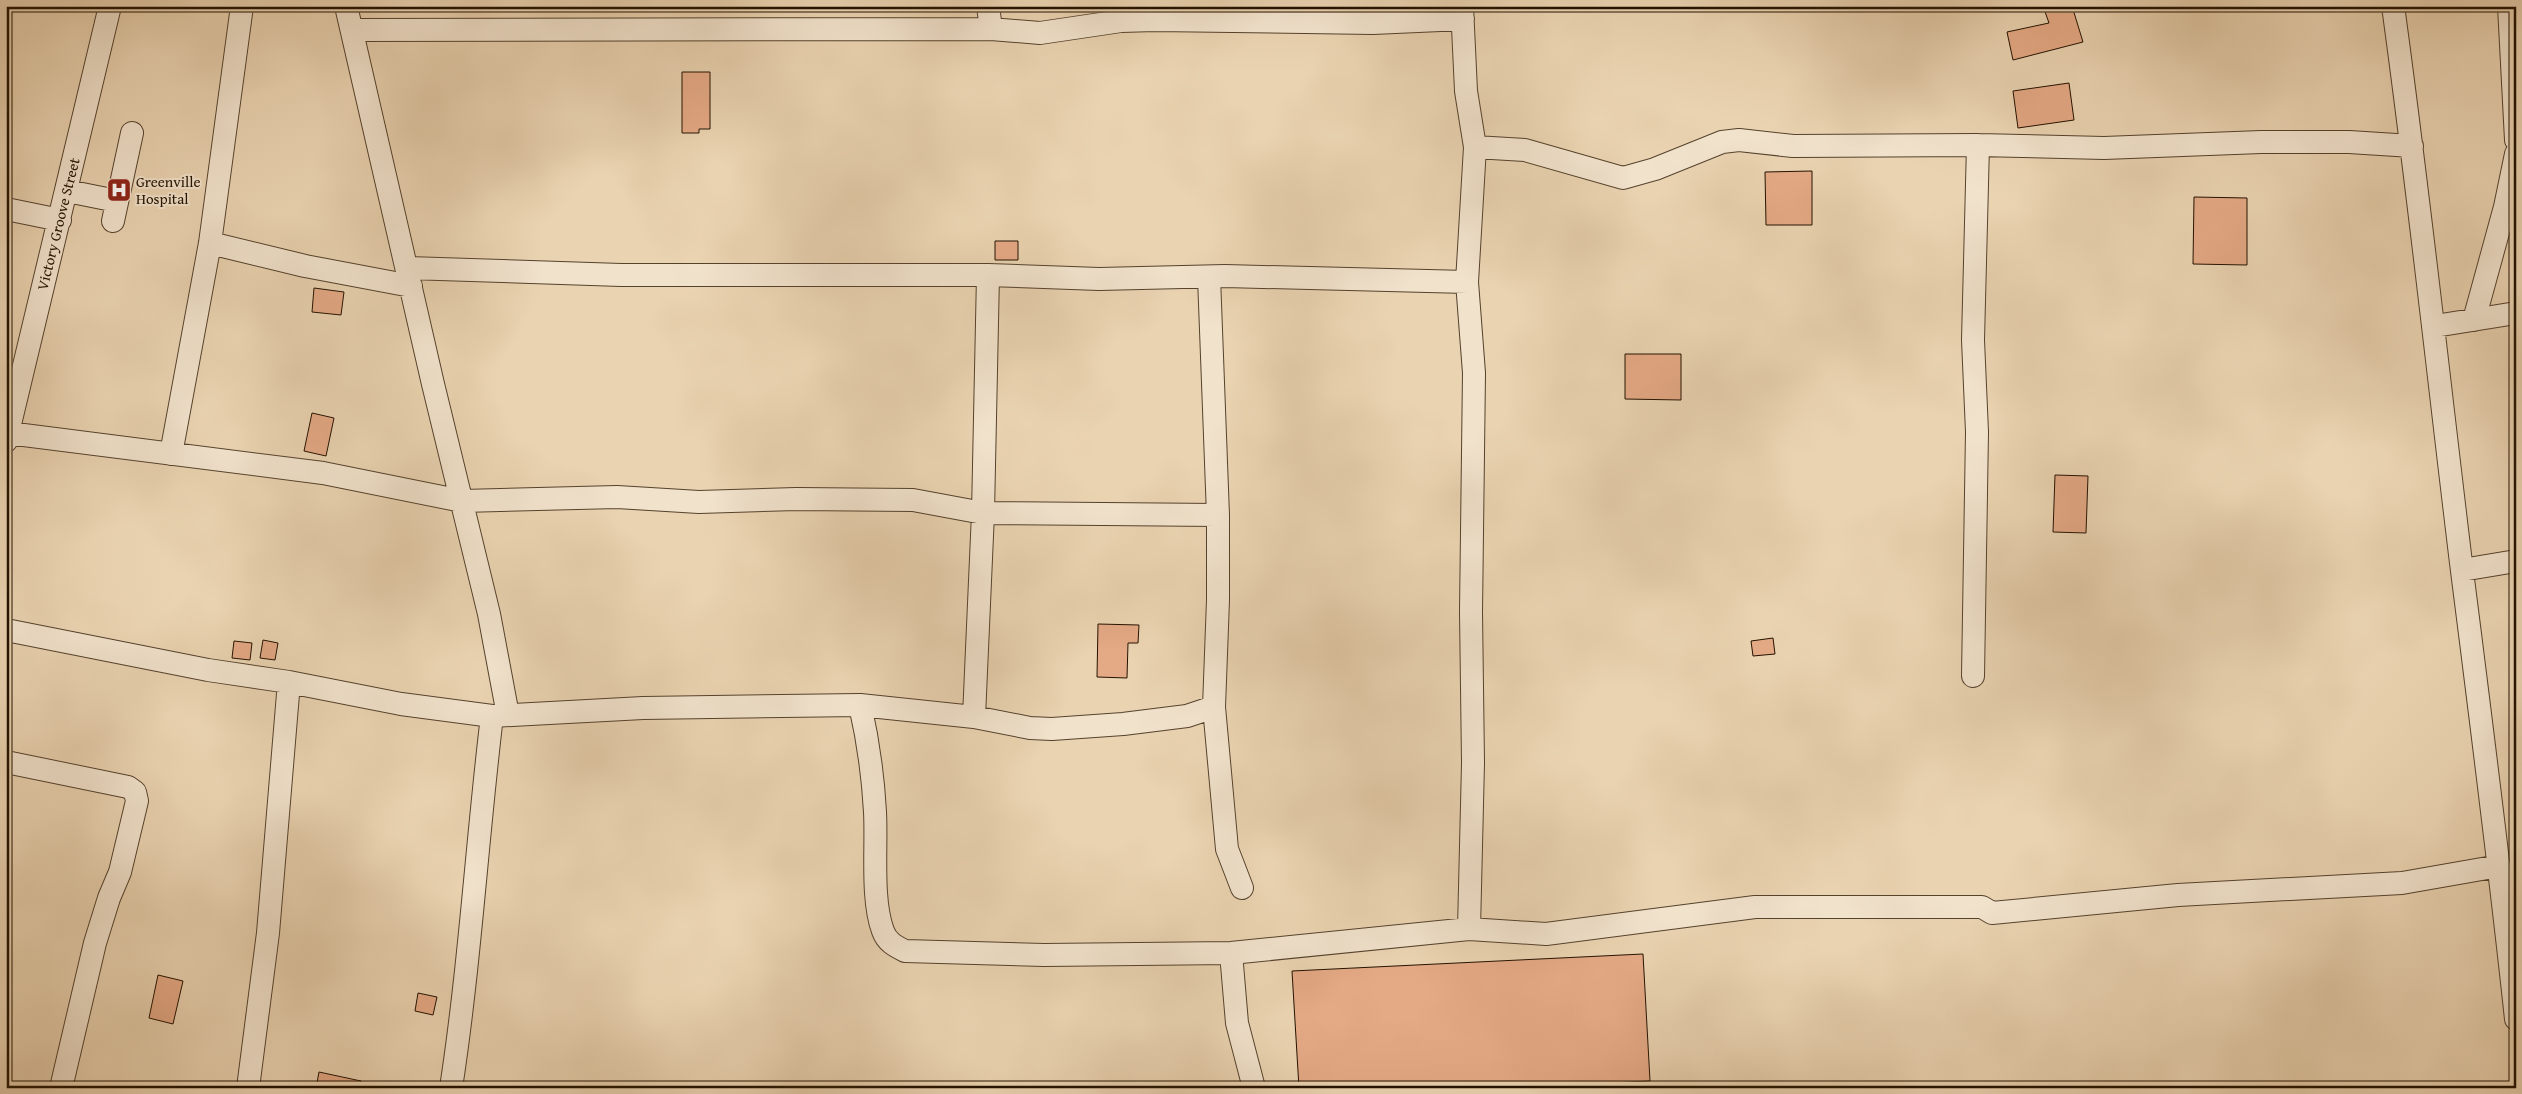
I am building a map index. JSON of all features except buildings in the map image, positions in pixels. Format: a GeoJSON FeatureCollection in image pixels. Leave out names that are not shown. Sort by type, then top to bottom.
{"type":"FeatureCollection","features":[{"type":"Feature","properties":{"kind":"street","name":"Victory Groove Street"},"geometry":{"type":"LineString","coordinates":[[7,437],[110,6]]}},
{"type":"Feature","properties":{"kind":"street"},"geometry":{"type":"LineString","coordinates":[[171,454],[210,244],[242,6]]}},
{"type":"Feature","properties":{"kind":"street"},"geometry":{"type":"LineString","coordinates":[[346,6],[489,614],[500,715],[451,1088]]}},
{"type":"Feature","properties":{"kind":"street"},"geometry":{"type":"LineString","coordinates":[[988,6],[991,29]]}},
{"type":"Feature","properties":{"kind":"street"},"geometry":{"type":"LineString","coordinates":[[2393,6],[2435,326],[2462,570],[2516,1019]]}},
{"type":"Feature","properties":{"kind":"street"},"geometry":{"type":"LineString","coordinates":[[2508,6],[2516,140]]}},
{"type":"Feature","properties":{"kind":"street"},"geometry":{"type":"LineString","coordinates":[[352,30],[991,29],[1040,33],[1121,21],[1221,14],[1373,23],[1462,13],[1466,91],[1474,147],[1467,282],[1474,373],[1471,612],[1473,763],[1469,929]]}},
{"type":"Feature","properties":{"kind":"street"},"geometry":{"type":"LineString","coordinates":[[67,191],[115,211],[132,133]]}},
{"type":"Feature","properties":{"kind":"street"},"geometry":{"type":"LineString","coordinates":[[1474,147],[1525,150],[1622,178],[1655,169],[1722,142],[1739,140],[1793,146],[1978,145],[2104,148],[2320,142],[2412,146]]}},
{"type":"Feature","properties":{"kind":"street"},"geometry":{"type":"LineString","coordinates":[[1973,676],[1977,432],[1973,340],[1978,145]]}},
{"type":"Feature","properties":{"kind":"street"},"geometry":{"type":"LineString","coordinates":[[2474,320],[2505,207],[2516,154]]}},
{"type":"Feature","properties":{"kind":"street"},"geometry":{"type":"LineString","coordinates":[[6,209],[60,220]]}},
{"type":"Feature","properties":{"kind":"street"},"geometry":{"type":"LineString","coordinates":[[210,244],[305,266],[409,277],[988,275],[1099,279],[1209,277],[1467,282]]}},
{"type":"Feature","properties":{"kind":"street"},"geometry":{"type":"LineString","coordinates":[[974,717],[974,662],[983,513],[988,275]]}},
{"type":"Feature","properties":{"kind":"street"},"geometry":{"type":"LineString","coordinates":[[1209,277],[1218,515],[1218,600],[1214,707],[1227,849],[1242,888]]}},
{"type":"Feature","properties":{"kind":"street"},"geometry":{"type":"LineString","coordinates":[[2435,326],[2516,314]]}},
{"type":"Feature","properties":{"kind":"street"},"geometry":{"type":"LineString","coordinates":[[7,437],[171,454],[323,473],[462,501],[617,497],[699,502],[796,499],[913,500],[983,513],[1218,515]]}},
{"type":"Feature","properties":{"kind":"street"},"geometry":{"type":"LineString","coordinates":[[2462,570],[2516,561]]}},
{"type":"Feature","properties":{"kind":"street"},"geometry":{"type":"LineString","coordinates":[[6,630],[208,670],[289,682],[401,704],[500,715],[643,708],[860,705],[974,717],[1030,728],[1052,729],[1123,724],[1187,716],[1214,707]]}},
{"type":"Feature","properties":{"kind":"street"},"geometry":{"type":"LineString","coordinates":[[248,1088],[270,914],[289,682]]}},
{"type":"Feature","properties":{"kind":"street"},"geometry":{"type":"LineString","coordinates":[[860,705],[869,745],[873,784],[876,891],[883,931],[892,944],[905,951],[1044,955],[1230,952],[1469,929],[1546,934],[1755,907],[1982,907],[1992,913],[2178,896],[2402,883],[2499,866]]}},
{"type":"Feature","properties":{"kind":"street"},"geometry":{"type":"LineString","coordinates":[[6,762],[128,787],[135,792],[137,801],[120,872],[109,898],[95,943],[61,1088]]}},
{"type":"Feature","properties":{"kind":"street"},"geometry":{"type":"LineString","coordinates":[[1230,952],[1237,1023],[1254,1088]]}},
{"type":"Feature","properties":{"kind":"place","name":"Greenville Hospital"},"geometry":{"type":"Point","coordinates":[119,190]}}]}
